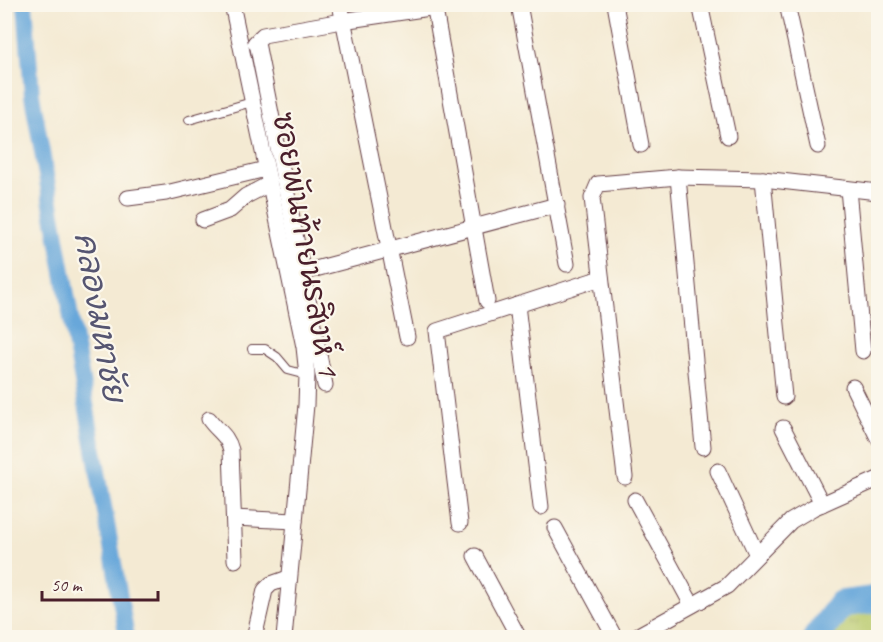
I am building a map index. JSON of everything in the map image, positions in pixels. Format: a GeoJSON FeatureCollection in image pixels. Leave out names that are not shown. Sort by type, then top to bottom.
{"type":"FeatureCollection","features":[{"type":"Feature","properties":{"kind":"street","name":"ซอยพันท้ายนรสิงห์ 1"},"geometry":{"type":"LineString","coordinates":[[232,4],[304,347],[306,405],[284,638]]}},
{"type":"Feature","properties":{"kind":"street"},"geometry":{"type":"LineString","coordinates":[[340,4],[407,337]]}},
{"type":"Feature","properties":{"kind":"street"},"geometry":{"type":"LineString","coordinates":[[325,385],[257,43],[255,44],[263,35],[457,4]]}},
{"type":"Feature","properties":{"kind":"street"},"geometry":{"type":"LineString","coordinates":[[519,4],[567,264]]}},
{"type":"Feature","properties":{"kind":"street"},"geometry":{"type":"LineString","coordinates":[[615,4],[641,145]]}},
{"type":"Feature","properties":{"kind":"street"},"geometry":{"type":"LineString","coordinates":[[700,4],[728,136]]}},
{"type":"Feature","properties":{"kind":"street"},"geometry":{"type":"LineString","coordinates":[[787,4],[818,146]]}},
{"type":"Feature","properties":{"kind":"street"},"geometry":{"type":"LineString","coordinates":[[435,6],[487,301]]}},
{"type":"Feature","properties":{"kind":"street"},"geometry":{"type":"LineString","coordinates":[[128,198],[166,193],[266,169]]}},
{"type":"Feature","properties":{"kind":"street"},"geometry":{"type":"LineString","coordinates":[[678,177],[704,447]]}},
{"type":"Feature","properties":{"kind":"street"},"geometry":{"type":"LineString","coordinates":[[625,477],[592,198],[598,184],[678,177],[763,179],[879,192]]}},
{"type":"Feature","properties":{"kind":"street"},"geometry":{"type":"LineString","coordinates":[[763,179],[784,397]]}},
{"type":"Feature","properties":{"kind":"street"},"geometry":{"type":"LineString","coordinates":[[203,220],[230,210],[246,196],[269,184]]}},
{"type":"Feature","properties":{"kind":"street"},"geometry":{"type":"LineString","coordinates":[[848,189],[862,351]]}},
{"type":"Feature","properties":{"kind":"street"},"geometry":{"type":"LineString","coordinates":[[304,272],[556,205]]}},
{"type":"Feature","properties":{"kind":"street"},"geometry":{"type":"LineString","coordinates":[[460,524],[438,331],[602,278]]}},
{"type":"Feature","properties":{"kind":"street"},"geometry":{"type":"LineString","coordinates":[[517,305],[542,507]]}},
{"type":"Feature","properties":{"kind":"street"},"geometry":{"type":"LineString","coordinates":[[853,387],[879,438]]}},
{"type":"Feature","properties":{"kind":"street"},"geometry":{"type":"LineString","coordinates":[[209,418],[228,440],[231,450],[235,560]]}},
{"type":"Feature","properties":{"kind":"street"},"geometry":{"type":"LineString","coordinates":[[783,428],[822,504]]}},
{"type":"Feature","properties":{"kind":"street"},"geometry":{"type":"LineString","coordinates":[[718,471],[757,555]]}},
{"type":"Feature","properties":{"kind":"street"},"geometry":{"type":"LineString","coordinates":[[633,638],[727,586],[791,521],[822,504],[879,479]]}},
{"type":"Feature","properties":{"kind":"street"},"geometry":{"type":"LineString","coordinates":[[635,500],[692,605]]}},
{"type":"Feature","properties":{"kind":"street"},"geometry":{"type":"LineString","coordinates":[[234,518],[295,521]]}},
{"type":"Feature","properties":{"kind":"street"},"geometry":{"type":"LineString","coordinates":[[555,528],[615,638]]}},
{"type":"Feature","properties":{"kind":"street"},"geometry":{"type":"LineString","coordinates":[[475,556],[519,638]]}},
{"type":"Feature","properties":{"kind":"street"},"geometry":{"type":"LineString","coordinates":[[254,638],[265,590],[271,584],[288,578]]}},
{"type":"Feature","properties":{"kind":"lane"},"geometry":{"type":"LineString","coordinates":[[189,120],[252,102]]}},
{"type":"Feature","properties":{"kind":"lane"},"geometry":{"type":"LineString","coordinates":[[252,349],[265,349],[277,357],[288,370],[306,375]]}},
{"type":"Feature","properties":{"kind":"green space"},"geometry":{"type":"Polygon","coordinates":[[[878,610],[878,637],[829,637],[848,612],[878,610]]]}},
{"type":"Feature","properties":{"kind":"waterway","name":"คลองมหาชัย"},"geometry":{"type":"LineString","coordinates":[[25,4],[32,95],[127,638]]}},
{"type":"Feature","properties":{"kind":"waterway"},"geometry":{"type":"LineString","coordinates":[[816,638],[841,604],[878,599]]}}]}
